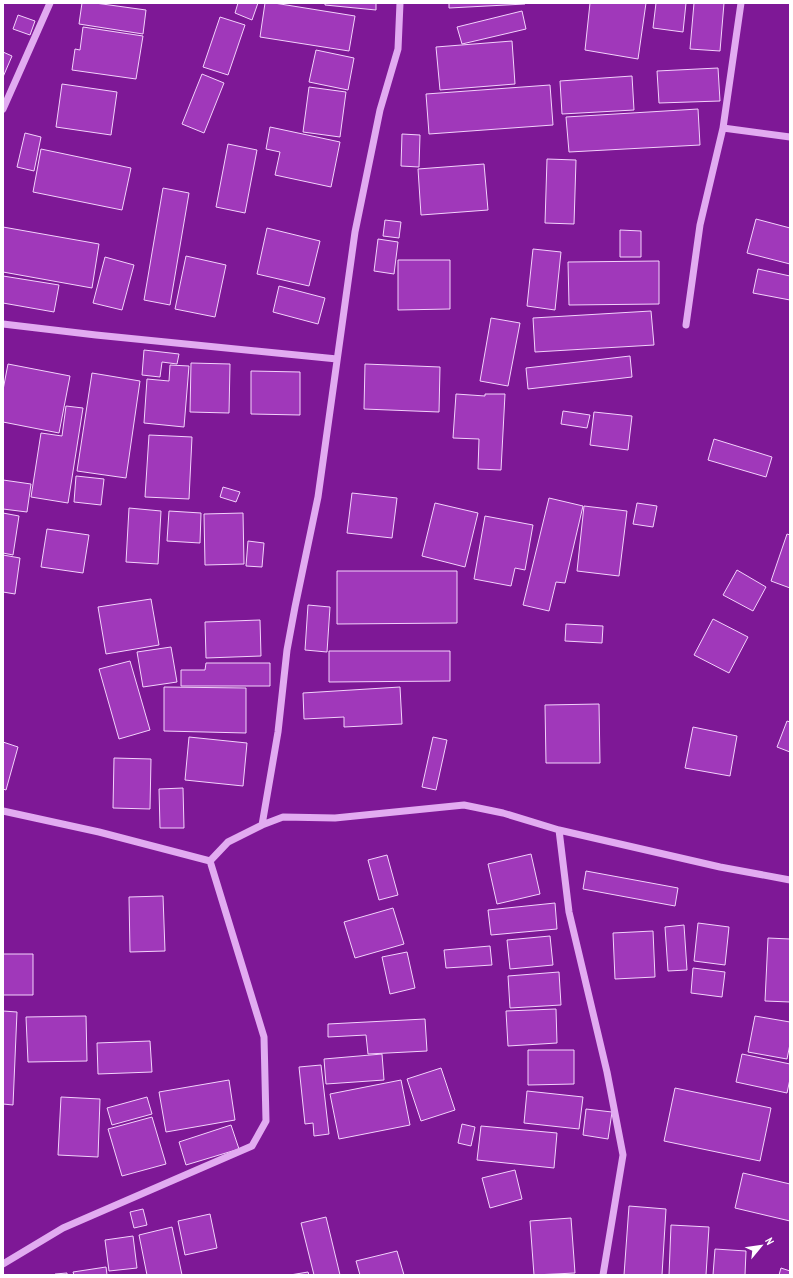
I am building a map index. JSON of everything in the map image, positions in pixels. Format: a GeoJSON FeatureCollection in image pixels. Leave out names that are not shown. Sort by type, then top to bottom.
{"type":"FeatureCollection","features":[{"type":"Feature","properties":{"kind":"street"},"geometry":{"type":"LineString","coordinates":[[3,109],[50,3]]}},
{"type":"Feature","properties":{"kind":"street"},"geometry":{"type":"LineString","coordinates":[[262,825],[278,732],[287,650],[318,497],[355,232],[380,110],[398,49],[400,3]]}},
{"type":"Feature","properties":{"kind":"street"},"geometry":{"type":"LineString","coordinates":[[686,325],[700,225],[723,128],[741,3]]}},
{"type":"Feature","properties":{"kind":"street"},"geometry":{"type":"LineString","coordinates":[[723,128],[790,137]]}},
{"type":"Feature","properties":{"kind":"street"},"geometry":{"type":"LineString","coordinates":[[3,324],[337,360]]}},
{"type":"Feature","properties":{"kind":"street"},"geometry":{"type":"LineString","coordinates":[[210,860],[228,842],[262,825],[283,817],[335,818],[464,805],[502,813],[559,830],[720,867],[790,880]]}},
{"type":"Feature","properties":{"kind":"street"},"geometry":{"type":"LineString","coordinates":[[3,811],[100,832],[210,860]]}},
{"type":"Feature","properties":{"kind":"street"},"geometry":{"type":"LineString","coordinates":[[559,830],[569,912],[607,1072],[623,1155],[603,1275]]}},
{"type":"Feature","properties":{"kind":"street"},"geometry":{"type":"LineString","coordinates":[[3,1264],[63,1228],[252,1146],[266,1121],[264,1037],[210,860]]}},
{"type":"Feature","properties":{"kind":"building"},"geometry":{"type":"Polygon","coordinates":[[[82,3],[95,3],[146,10],[143,34],[79,24],[82,3]]]}},
{"type":"Feature","properties":{"kind":"building"},"geometry":{"type":"Polygon","coordinates":[[[238,3],[258,3],[252,20],[235,13],[238,3]]]}},
{"type":"Feature","properties":{"kind":"building"},"geometry":{"type":"Polygon","coordinates":[[[265,3],[274,3],[355,16],[349,51],[260,37],[265,3]]]}},
{"type":"Feature","properties":{"kind":"building"},"geometry":{"type":"Polygon","coordinates":[[[325,3],[376,3],[376,10],[325,5],[325,3]]]}},
{"type":"Feature","properties":{"kind":"building"},"geometry":{"type":"Polygon","coordinates":[[[449,3],[525,3],[525,4],[449,8],[449,3]]]}},
{"type":"Feature","properties":{"kind":"building"},"geometry":{"type":"Polygon","coordinates":[[[590,3],[646,3],[638,59],[585,50],[590,3]]]}},
{"type":"Feature","properties":{"kind":"building"},"geometry":{"type":"Polygon","coordinates":[[[656,3],[686,3],[683,32],[653,28],[656,3]]]}},
{"type":"Feature","properties":{"kind":"building"},"geometry":{"type":"Polygon","coordinates":[[[694,3],[724,3],[720,51],[690,49],[694,3]]]}},
{"type":"Feature","properties":{"kind":"building"},"geometry":{"type":"Polygon","coordinates":[[[522,11],[526,29],[462,44],[457,27],[522,11]]]}},
{"type":"Feature","properties":{"kind":"building"},"geometry":{"type":"Polygon","coordinates":[[[18,15],[35,21],[30,35],[13,29],[18,15]]]}},
{"type":"Feature","properties":{"kind":"building"},"geometry":{"type":"Polygon","coordinates":[[[220,17],[245,25],[228,75],[203,67],[220,17]]]}},
{"type":"Feature","properties":{"kind":"building"},"geometry":{"type":"Polygon","coordinates":[[[83,27],[143,36],[136,79],[72,70],[75,49],[80,50],[83,27]]]}},
{"type":"Feature","properties":{"kind":"building"},"geometry":{"type":"Polygon","coordinates":[[[512,41],[515,84],[440,90],[436,47],[512,41]]]}},
{"type":"Feature","properties":{"kind":"building"},"geometry":{"type":"Polygon","coordinates":[[[316,50],[354,58],[348,90],[309,82],[316,50]]]}},
{"type":"Feature","properties":{"kind":"building"},"geometry":{"type":"Polygon","coordinates":[[[3,52],[12,56],[3,77],[3,52]]]}},
{"type":"Feature","properties":{"kind":"building"},"geometry":{"type":"Polygon","coordinates":[[[718,68],[720,101],[659,103],[657,71],[718,68]]]}},
{"type":"Feature","properties":{"kind":"building"},"geometry":{"type":"Polygon","coordinates":[[[202,74],[224,83],[204,133],[182,124],[202,74]]]}},
{"type":"Feature","properties":{"kind":"building"},"geometry":{"type":"Polygon","coordinates":[[[632,76],[634,110],[562,114],[560,81],[632,76]]]}},
{"type":"Feature","properties":{"kind":"building"},"geometry":{"type":"Polygon","coordinates":[[[62,84],[117,92],[111,135],[56,127],[62,84]]]}},
{"type":"Feature","properties":{"kind":"building"},"geometry":{"type":"Polygon","coordinates":[[[550,85],[553,125],[429,134],[426,94],[550,85]]]}},
{"type":"Feature","properties":{"kind":"building"},"geometry":{"type":"Polygon","coordinates":[[[309,87],[346,92],[340,137],[303,132],[309,87]]]}},
{"type":"Feature","properties":{"kind":"building"},"geometry":{"type":"Polygon","coordinates":[[[698,109],[700,145],[569,152],[566,117],[698,109]]]}},
{"type":"Feature","properties":{"kind":"building"},"geometry":{"type":"Polygon","coordinates":[[[270,127],[340,142],[331,187],[275,175],[280,152],[266,149],[270,127]]]}},
{"type":"Feature","properties":{"kind":"building"},"geometry":{"type":"Polygon","coordinates":[[[25,133],[41,137],[34,171],[17,167],[25,133]]]}},
{"type":"Feature","properties":{"kind":"building"},"geometry":{"type":"Polygon","coordinates":[[[402,134],[420,135],[419,167],[401,166],[402,134]]]}},
{"type":"Feature","properties":{"kind":"building"},"geometry":{"type":"Polygon","coordinates":[[[228,144],[257,150],[245,213],[216,207],[228,144]]]}},
{"type":"Feature","properties":{"kind":"building"},"geometry":{"type":"Polygon","coordinates":[[[41,149],[131,168],[122,210],[33,192],[41,149]]]}},
{"type":"Feature","properties":{"kind":"building"},"geometry":{"type":"Polygon","coordinates":[[[547,159],[576,160],[574,224],[545,223],[547,159]]]}},
{"type":"Feature","properties":{"kind":"building"},"geometry":{"type":"Polygon","coordinates":[[[484,164],[488,210],[421,215],[418,169],[484,164]]]}},
{"type":"Feature","properties":{"kind":"building"},"geometry":{"type":"Polygon","coordinates":[[[163,188],[189,193],[170,305],[144,300],[163,188]]]}},
{"type":"Feature","properties":{"kind":"building"},"geometry":{"type":"Polygon","coordinates":[[[756,219],[790,228],[790,264],[747,253],[756,219]]]}},
{"type":"Feature","properties":{"kind":"building"},"geometry":{"type":"Polygon","coordinates":[[[385,220],[401,222],[399,238],[383,236],[385,220]]]}},
{"type":"Feature","properties":{"kind":"building"},"geometry":{"type":"Polygon","coordinates":[[[3,227],[99,244],[92,288],[3,272],[3,227]]]}},
{"type":"Feature","properties":{"kind":"building"},"geometry":{"type":"Polygon","coordinates":[[[267,228],[320,241],[309,286],[257,274],[267,228]]]}},
{"type":"Feature","properties":{"kind":"building"},"geometry":{"type":"Polygon","coordinates":[[[620,230],[641,231],[641,257],[620,257],[620,230]]]}},
{"type":"Feature","properties":{"kind":"building"},"geometry":{"type":"Polygon","coordinates":[[[378,239],[398,242],[394,274],[374,271],[378,239]]]}},
{"type":"Feature","properties":{"kind":"building"},"geometry":{"type":"Polygon","coordinates":[[[533,249],[561,252],[555,310],[527,306],[533,249]]]}},
{"type":"Feature","properties":{"kind":"building"},"geometry":{"type":"Polygon","coordinates":[[[186,256],[226,265],[215,317],[175,309],[186,256]]]}},
{"type":"Feature","properties":{"kind":"building"},"geometry":{"type":"Polygon","coordinates":[[[105,257],[134,265],[122,310],[93,303],[105,257]]]}},
{"type":"Feature","properties":{"kind":"building"},"geometry":{"type":"Polygon","coordinates":[[[398,260],[450,260],[450,309],[398,310],[398,260]]]}},
{"type":"Feature","properties":{"kind":"building"},"geometry":{"type":"Polygon","coordinates":[[[659,261],[659,304],[569,305],[568,262],[659,261]]]}},
{"type":"Feature","properties":{"kind":"building"},"geometry":{"type":"Polygon","coordinates":[[[758,269],[790,276],[790,300],[753,293],[758,269]]]}},
{"type":"Feature","properties":{"kind":"building"},"geometry":{"type":"Polygon","coordinates":[[[3,276],[59,285],[54,312],[3,303],[3,276]]]}},
{"type":"Feature","properties":{"kind":"building"},"geometry":{"type":"Polygon","coordinates":[[[279,286],[325,298],[318,324],[273,312],[279,286]]]}},
{"type":"Feature","properties":{"kind":"building"},"geometry":{"type":"Polygon","coordinates":[[[651,311],[654,345],[535,352],[533,318],[651,311]]]}},
{"type":"Feature","properties":{"kind":"building"},"geometry":{"type":"Polygon","coordinates":[[[491,318],[520,323],[508,386],[480,381],[491,318]]]}},
{"type":"Feature","properties":{"kind":"building"},"geometry":{"type":"Polygon","coordinates":[[[144,350],[179,354],[177,364],[162,362],[160,377],[142,375],[144,350]]]}},
{"type":"Feature","properties":{"kind":"building"},"geometry":{"type":"Polygon","coordinates":[[[630,356],[632,377],[528,389],[526,368],[630,356]]]}},
{"type":"Feature","properties":{"kind":"building"},"geometry":{"type":"Polygon","coordinates":[[[191,363],[230,364],[229,413],[190,412],[191,363]]]}},
{"type":"Feature","properties":{"kind":"building"},"geometry":{"type":"Polygon","coordinates":[[[8,364],[70,376],[59,433],[3,422],[3,390],[8,364]]]}},
{"type":"Feature","properties":{"kind":"building"},"geometry":{"type":"Polygon","coordinates":[[[365,364],[440,367],[439,412],[364,409],[365,364]]]}},
{"type":"Feature","properties":{"kind":"building"},"geometry":{"type":"Polygon","coordinates":[[[170,365],[189,366],[184,427],[144,423],[147,379],[169,381],[170,365]]]}},
{"type":"Feature","properties":{"kind":"building"},"geometry":{"type":"Polygon","coordinates":[[[251,371],[300,372],[300,415],[251,414],[251,371]]]}},
{"type":"Feature","properties":{"kind":"building"},"geometry":{"type":"Polygon","coordinates":[[[92,373],[140,381],[126,478],[77,471],[92,373]]]}},
{"type":"Feature","properties":{"kind":"building"},"geometry":{"type":"Polygon","coordinates":[[[456,394],[485,396],[485,394],[505,394],[501,470],[478,469],[479,439],[453,438],[456,394]]]}},
{"type":"Feature","properties":{"kind":"building"},"geometry":{"type":"Polygon","coordinates":[[[66,406],[83,408],[68,503],[31,497],[41,433],[62,436],[66,406]]]}},
{"type":"Feature","properties":{"kind":"building"},"geometry":{"type":"Polygon","coordinates":[[[563,411],[590,415],[587,428],[561,424],[563,411]]]}},
{"type":"Feature","properties":{"kind":"building"},"geometry":{"type":"Polygon","coordinates":[[[594,412],[632,416],[628,450],[590,445],[594,412]]]}},
{"type":"Feature","properties":{"kind":"building"},"geometry":{"type":"Polygon","coordinates":[[[149,435],[192,437],[189,499],[145,497],[149,435]]]}},
{"type":"Feature","properties":{"kind":"building"},"geometry":{"type":"Polygon","coordinates":[[[714,439],[772,457],[766,477],[708,460],[714,439]]]}},
{"type":"Feature","properties":{"kind":"building"},"geometry":{"type":"Polygon","coordinates":[[[76,476],[104,479],[101,505],[74,502],[76,476]]]}},
{"type":"Feature","properties":{"kind":"building"},"geometry":{"type":"Polygon","coordinates":[[[3,480],[31,484],[27,512],[3,509],[3,480]]]}},
{"type":"Feature","properties":{"kind":"building"},"geometry":{"type":"Polygon","coordinates":[[[223,487],[240,492],[236,502],[220,497],[223,487]]]}},
{"type":"Feature","properties":{"kind":"building"},"geometry":{"type":"Polygon","coordinates":[[[352,493],[397,498],[392,538],[347,533],[352,493]]]}},
{"type":"Feature","properties":{"kind":"building"},"geometry":{"type":"Polygon","coordinates":[[[549,498],[583,506],[565,583],[556,582],[549,611],[523,605],[549,498]]]}},
{"type":"Feature","properties":{"kind":"building"},"geometry":{"type":"Polygon","coordinates":[[[435,503],[478,513],[465,567],[422,556],[435,503]]]}},
{"type":"Feature","properties":{"kind":"building"},"geometry":{"type":"Polygon","coordinates":[[[637,503],[657,506],[653,527],[633,524],[637,503]]]}},
{"type":"Feature","properties":{"kind":"building"},"geometry":{"type":"Polygon","coordinates":[[[584,506],[627,511],[619,576],[577,571],[584,506]]]}},
{"type":"Feature","properties":{"kind":"building"},"geometry":{"type":"Polygon","coordinates":[[[129,508],[161,511],[158,564],[126,562],[129,508]]]}},
{"type":"Feature","properties":{"kind":"building"},"geometry":{"type":"Polygon","coordinates":[[[169,511],[201,513],[200,543],[167,541],[169,511]]]}},
{"type":"Feature","properties":{"kind":"building"},"geometry":{"type":"Polygon","coordinates":[[[3,513],[19,516],[13,555],[3,553],[3,513]]]}},
{"type":"Feature","properties":{"kind":"building"},"geometry":{"type":"Polygon","coordinates":[[[243,513],[244,564],[205,565],[204,514],[243,513]]]}},
{"type":"Feature","properties":{"kind":"building"},"geometry":{"type":"Polygon","coordinates":[[[485,516],[533,525],[525,570],[515,568],[511,586],[474,579],[485,516]]]}},
{"type":"Feature","properties":{"kind":"building"},"geometry":{"type":"Polygon","coordinates":[[[47,529],[89,535],[83,573],[41,567],[47,529]]]}},
{"type":"Feature","properties":{"kind":"building"},"geometry":{"type":"Polygon","coordinates":[[[787,534],[790,535],[790,588],[771,581],[787,534]]]}},
{"type":"Feature","properties":{"kind":"building"},"geometry":{"type":"Polygon","coordinates":[[[248,541],[264,543],[262,567],[246,566],[248,541]]]}},
{"type":"Feature","properties":{"kind":"building"},"geometry":{"type":"Polygon","coordinates":[[[3,555],[20,558],[15,594],[3,592],[3,555]]]}},
{"type":"Feature","properties":{"kind":"building"},"geometry":{"type":"Polygon","coordinates":[[[737,570],[766,587],[753,611],[723,595],[737,570]]]}},
{"type":"Feature","properties":{"kind":"building"},"geometry":{"type":"Polygon","coordinates":[[[337,571],[457,571],[457,623],[337,624],[337,571]]]}},
{"type":"Feature","properties":{"kind":"building"},"geometry":{"type":"Polygon","coordinates":[[[151,599],[159,645],[106,654],[98,607],[151,599]]]}},
{"type":"Feature","properties":{"kind":"building"},"geometry":{"type":"Polygon","coordinates":[[[308,605],[330,607],[327,652],[305,650],[308,605]]]}},
{"type":"Feature","properties":{"kind":"building"},"geometry":{"type":"Polygon","coordinates":[[[713,619],[748,637],[729,673],[694,655],[713,619]]]}},
{"type":"Feature","properties":{"kind":"building"},"geometry":{"type":"Polygon","coordinates":[[[260,620],[261,656],[206,658],[205,622],[260,620]]]}},
{"type":"Feature","properties":{"kind":"building"},"geometry":{"type":"Polygon","coordinates":[[[566,624],[603,626],[602,643],[565,641],[566,624]]]}},
{"type":"Feature","properties":{"kind":"building"},"geometry":{"type":"Polygon","coordinates":[[[171,647],[177,682],[143,687],[137,652],[171,647]]]}},
{"type":"Feature","properties":{"kind":"building"},"geometry":{"type":"Polygon","coordinates":[[[329,651],[450,651],[450,681],[329,682],[329,651]]]}},
{"type":"Feature","properties":{"kind":"building"},"geometry":{"type":"Polygon","coordinates":[[[130,661],[150,730],[119,739],[99,669],[130,661]]]}},
{"type":"Feature","properties":{"kind":"building"},"geometry":{"type":"Polygon","coordinates":[[[206,663],[270,663],[270,686],[181,686],[181,670],[205,670],[206,663]]]}},
{"type":"Feature","properties":{"kind":"building"},"geometry":{"type":"Polygon","coordinates":[[[164,687],[246,688],[246,733],[164,731],[164,687]]]}},
{"type":"Feature","properties":{"kind":"building"},"geometry":{"type":"Polygon","coordinates":[[[400,687],[402,724],[344,727],[344,717],[304,719],[303,693],[400,687]]]}},
{"type":"Feature","properties":{"kind":"building"},"geometry":{"type":"Polygon","coordinates":[[[599,704],[600,763],[546,763],[545,705],[599,704]]]}},
{"type":"Feature","properties":{"kind":"building"},"geometry":{"type":"Polygon","coordinates":[[[787,721],[790,722],[790,752],[777,747],[787,721]]]}},
{"type":"Feature","properties":{"kind":"building"},"geometry":{"type":"Polygon","coordinates":[[[693,727],[737,736],[730,776],[685,768],[693,727]]]}},
{"type":"Feature","properties":{"kind":"building"},"geometry":{"type":"Polygon","coordinates":[[[189,737],[247,743],[243,786],[185,780],[189,737]]]}},
{"type":"Feature","properties":{"kind":"building"},"geometry":{"type":"Polygon","coordinates":[[[433,737],[447,740],[436,790],[422,787],[433,737]]]}},
{"type":"Feature","properties":{"kind":"building"},"geometry":{"type":"Polygon","coordinates":[[[3,742],[18,747],[6,790],[3,789],[3,742]]]}},
{"type":"Feature","properties":{"kind":"building"},"geometry":{"type":"Polygon","coordinates":[[[114,758],[151,759],[150,809],[113,808],[114,758]]]}},
{"type":"Feature","properties":{"kind":"building"},"geometry":{"type":"Polygon","coordinates":[[[183,788],[184,828],[160,828],[159,789],[183,788]]]}},
{"type":"Feature","properties":{"kind":"building"},"geometry":{"type":"Polygon","coordinates":[[[531,854],[540,894],[497,904],[488,864],[531,854]]]}},
{"type":"Feature","properties":{"kind":"building"},"geometry":{"type":"Polygon","coordinates":[[[387,855],[398,895],[379,900],[368,860],[387,855]]]}},
{"type":"Feature","properties":{"kind":"building"},"geometry":{"type":"Polygon","coordinates":[[[586,871],[678,888],[675,906],[583,889],[586,871]]]}},
{"type":"Feature","properties":{"kind":"building"},"geometry":{"type":"Polygon","coordinates":[[[163,896],[165,951],[130,952],[129,897],[163,896]]]}},
{"type":"Feature","properties":{"kind":"building"},"geometry":{"type":"Polygon","coordinates":[[[555,903],[557,929],[491,935],[488,910],[555,903]]]}},
{"type":"Feature","properties":{"kind":"building"},"geometry":{"type":"Polygon","coordinates":[[[393,908],[404,944],[355,958],[344,922],[393,908]]]}},
{"type":"Feature","properties":{"kind":"building"},"geometry":{"type":"Polygon","coordinates":[[[698,923],[729,927],[725,965],[694,961],[698,923]]]}},
{"type":"Feature","properties":{"kind":"building"},"geometry":{"type":"Polygon","coordinates":[[[684,925],[687,970],[668,971],[665,927],[684,925]]]}},
{"type":"Feature","properties":{"kind":"building"},"geometry":{"type":"Polygon","coordinates":[[[653,931],[655,977],[615,979],[613,933],[653,931]]]}},
{"type":"Feature","properties":{"kind":"building"},"geometry":{"type":"Polygon","coordinates":[[[550,936],[553,965],[510,969],[507,940],[550,936]]]}},
{"type":"Feature","properties":{"kind":"building"},"geometry":{"type":"Polygon","coordinates":[[[768,938],[790,939],[790,1002],[765,1001],[768,938]]]}},
{"type":"Feature","properties":{"kind":"building"},"geometry":{"type":"Polygon","coordinates":[[[490,946],[492,965],[446,968],[444,950],[490,946]]]}},
{"type":"Feature","properties":{"kind":"building"},"geometry":{"type":"Polygon","coordinates":[[[407,952],[415,988],[390,994],[382,957],[407,952]]]}},
{"type":"Feature","properties":{"kind":"building"},"geometry":{"type":"Polygon","coordinates":[[[3,954],[33,954],[33,995],[3,995],[3,954]]]}},
{"type":"Feature","properties":{"kind":"building"},"geometry":{"type":"Polygon","coordinates":[[[693,968],[725,972],[722,997],[691,993],[693,968]]]}},
{"type":"Feature","properties":{"kind":"building"},"geometry":{"type":"Polygon","coordinates":[[[559,972],[561,1005],[510,1008],[508,976],[559,972]]]}},
{"type":"Feature","properties":{"kind":"building"},"geometry":{"type":"Polygon","coordinates":[[[556,1009],[557,1043],[508,1046],[506,1011],[556,1009]]]}},
{"type":"Feature","properties":{"kind":"building"},"geometry":{"type":"Polygon","coordinates":[[[3,1011],[17,1012],[13,1105],[3,1104],[3,1011]]]}},
{"type":"Feature","properties":{"kind":"building"},"geometry":{"type":"Polygon","coordinates":[[[86,1016],[87,1061],[28,1062],[26,1017],[86,1016]]]}},
{"type":"Feature","properties":{"kind":"building"},"geometry":{"type":"Polygon","coordinates":[[[755,1016],[790,1022],[790,1044],[787,1059],[748,1052],[755,1016]]]}},
{"type":"Feature","properties":{"kind":"building"},"geometry":{"type":"Polygon","coordinates":[[[425,1019],[427,1051],[368,1054],[366,1035],[328,1037],[328,1024],[425,1019]]]}},
{"type":"Feature","properties":{"kind":"building"},"geometry":{"type":"Polygon","coordinates":[[[150,1041],[152,1072],[98,1074],[97,1043],[150,1041]]]}},
{"type":"Feature","properties":{"kind":"building"},"geometry":{"type":"Polygon","coordinates":[[[528,1050],[574,1050],[574,1084],[528,1085],[528,1050]]]}},
{"type":"Feature","properties":{"kind":"building"},"geometry":{"type":"Polygon","coordinates":[[[382,1054],[384,1080],[326,1084],[324,1059],[382,1054]]]}},
{"type":"Feature","properties":{"kind":"building"},"geometry":{"type":"Polygon","coordinates":[[[742,1054],[790,1064],[790,1079],[787,1093],[736,1082],[742,1054]]]}},
{"type":"Feature","properties":{"kind":"building"},"geometry":{"type":"Polygon","coordinates":[[[321,1065],[329,1134],[314,1136],[313,1123],[305,1124],[299,1067],[321,1065]]]}},
{"type":"Feature","properties":{"kind":"building"},"geometry":{"type":"Polygon","coordinates":[[[441,1068],[455,1110],[421,1121],[407,1079],[441,1068]]]}},
{"type":"Feature","properties":{"kind":"building"},"geometry":{"type":"Polygon","coordinates":[[[229,1080],[235,1120],[166,1132],[159,1092],[229,1080]]]}},
{"type":"Feature","properties":{"kind":"building"},"geometry":{"type":"Polygon","coordinates":[[[401,1080],[410,1125],[339,1139],[330,1094],[401,1080]]]}},
{"type":"Feature","properties":{"kind":"building"},"geometry":{"type":"Polygon","coordinates":[[[675,1088],[771,1108],[760,1161],[664,1141],[675,1088]]]}},
{"type":"Feature","properties":{"kind":"building"},"geometry":{"type":"Polygon","coordinates":[[[527,1091],[583,1097],[579,1129],[524,1123],[527,1091]]]}},
{"type":"Feature","properties":{"kind":"building"},"geometry":{"type":"Polygon","coordinates":[[[61,1097],[100,1099],[98,1157],[58,1155],[61,1097]]]}},
{"type":"Feature","properties":{"kind":"building"},"geometry":{"type":"Polygon","coordinates":[[[147,1097],[152,1114],[112,1125],[107,1108],[147,1097]]]}},
{"type":"Feature","properties":{"kind":"building"},"geometry":{"type":"Polygon","coordinates":[[[586,1109],[612,1112],[608,1139],[583,1135],[586,1109]]]}},
{"type":"Feature","properties":{"kind":"building"},"geometry":{"type":"Polygon","coordinates":[[[152,1117],[166,1164],[122,1176],[108,1129],[152,1117]]]}},
{"type":"Feature","properties":{"kind":"building"},"geometry":{"type":"Polygon","coordinates":[[[462,1124],[475,1127],[471,1146],[458,1143],[462,1124]]]}},
{"type":"Feature","properties":{"kind":"building"},"geometry":{"type":"Polygon","coordinates":[[[231,1125],[239,1149],[186,1165],[179,1142],[231,1125]]]}},
{"type":"Feature","properties":{"kind":"building"},"geometry":{"type":"Polygon","coordinates":[[[481,1126],[557,1133],[554,1168],[477,1160],[481,1126]]]}},
{"type":"Feature","properties":{"kind":"building"},"geometry":{"type":"Polygon","coordinates":[[[515,1170],[522,1199],[490,1208],[482,1178],[515,1170]]]}},
{"type":"Feature","properties":{"kind":"building"},"geometry":{"type":"Polygon","coordinates":[[[743,1173],[790,1184],[790,1221],[735,1208],[743,1173]]]}},
{"type":"Feature","properties":{"kind":"building"},"geometry":{"type":"Polygon","coordinates":[[[629,1206],[666,1209],[662,1275],[624,1275],[629,1206]]]}},
{"type":"Feature","properties":{"kind":"building"},"geometry":{"type":"Polygon","coordinates":[[[143,1209],[147,1225],[134,1228],[130,1212],[143,1209]]]}},
{"type":"Feature","properties":{"kind":"building"},"geometry":{"type":"Polygon","coordinates":[[[210,1214],[217,1248],[185,1255],[178,1221],[210,1214]]]}},
{"type":"Feature","properties":{"kind":"building"},"geometry":{"type":"Polygon","coordinates":[[[326,1217],[340,1275],[314,1275],[301,1223],[326,1217]]]}},
{"type":"Feature","properties":{"kind":"building"},"geometry":{"type":"Polygon","coordinates":[[[571,1218],[575,1273],[534,1275],[530,1221],[571,1218]]]}},
{"type":"Feature","properties":{"kind":"building"},"geometry":{"type":"Polygon","coordinates":[[[671,1225],[709,1227],[706,1275],[669,1275],[671,1225]]]}},
{"type":"Feature","properties":{"kind":"building"},"geometry":{"type":"Polygon","coordinates":[[[172,1227],[182,1275],[147,1275],[139,1235],[172,1227]]]}},
{"type":"Feature","properties":{"kind":"building"},"geometry":{"type":"Polygon","coordinates":[[[133,1236],[137,1268],[109,1271],[105,1240],[133,1236]]]}},
{"type":"Feature","properties":{"kind":"building"},"geometry":{"type":"Polygon","coordinates":[[[715,1249],[746,1251],[745,1275],[713,1275],[715,1249]]]}},
{"type":"Feature","properties":{"kind":"building"},"geometry":{"type":"Polygon","coordinates":[[[397,1251],[404,1275],[360,1275],[356,1261],[397,1251]]]}},
{"type":"Feature","properties":{"kind":"building"},"geometry":{"type":"Polygon","coordinates":[[[106,1267],[107,1275],[74,1275],[73,1272],[106,1267]]]}},
{"type":"Feature","properties":{"kind":"building"},"geometry":{"type":"Polygon","coordinates":[[[781,1268],[790,1271],[790,1275],[779,1275],[781,1268]]]}},
{"type":"Feature","properties":{"kind":"building"},"geometry":{"type":"Polygon","coordinates":[[[308,1272],[309,1275],[290,1275],[308,1272]]]}},
{"type":"Feature","properties":{"kind":"building"},"geometry":{"type":"Polygon","coordinates":[[[67,1273],[67,1275],[55,1275],[55,1274],[67,1273]]]}}]}
